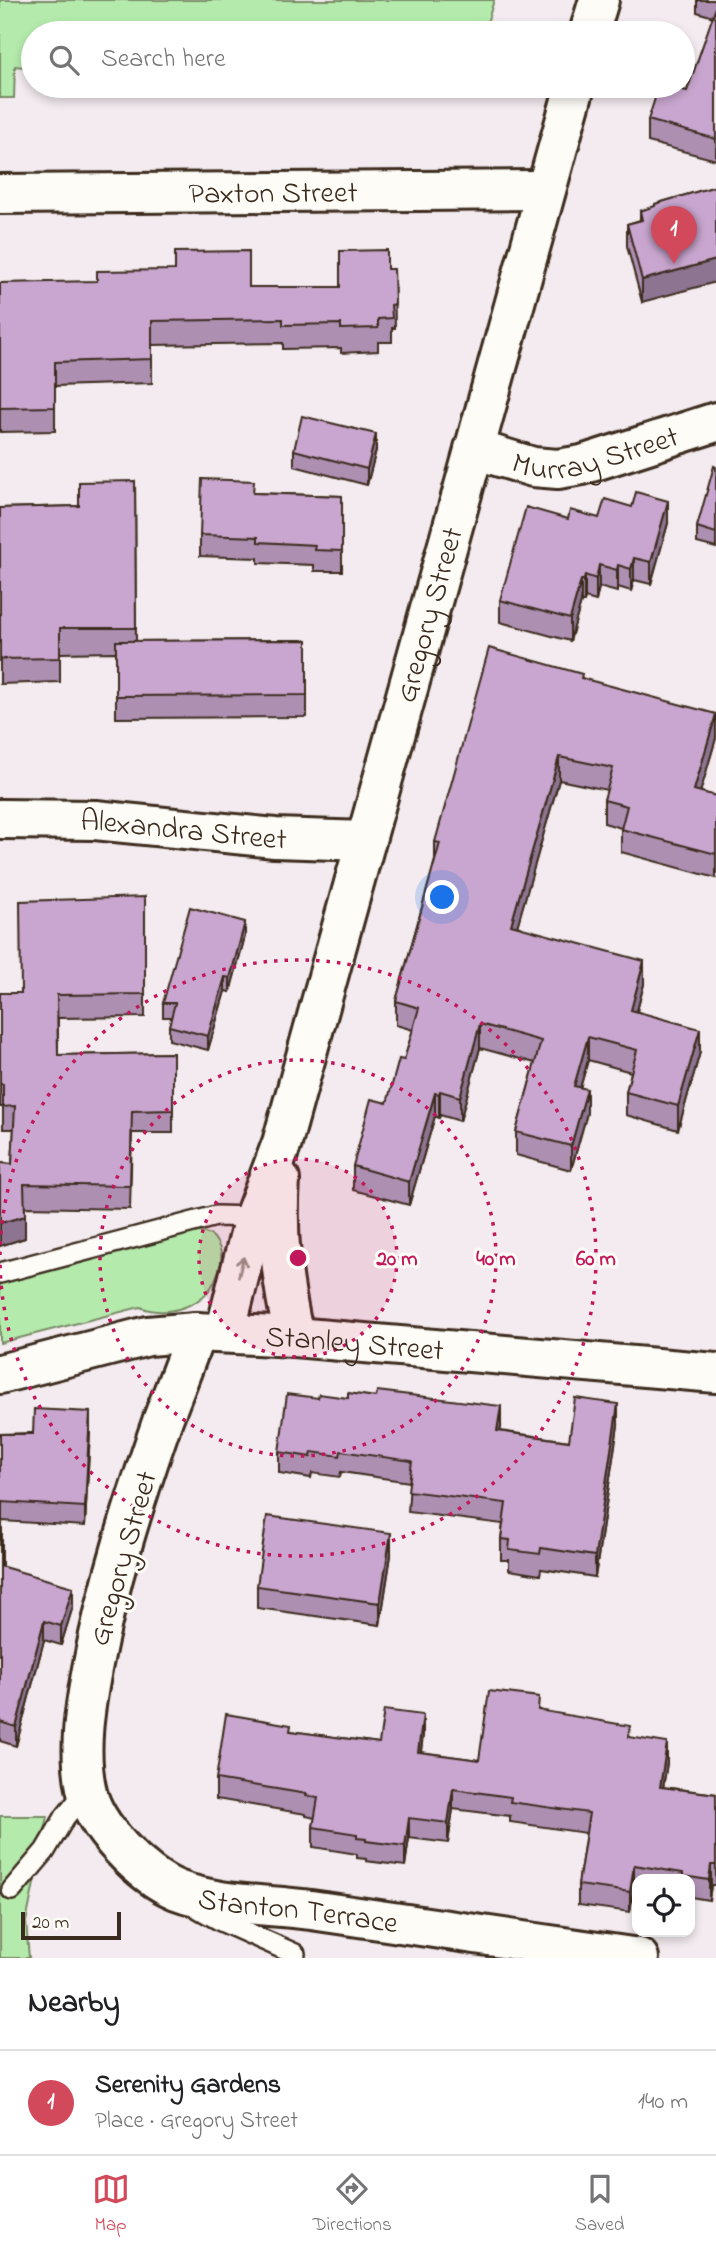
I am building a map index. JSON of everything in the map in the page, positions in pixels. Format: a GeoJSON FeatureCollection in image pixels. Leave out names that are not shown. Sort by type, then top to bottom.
{"type":"FeatureCollection","features":[{"type":"Feature","properties":{"kind":"street"},"geometry":{"type":"LineString","coordinates":[[592,21],[598,0]]}},
{"type":"Feature","properties":{"kind":"street","name":"Gregory Street"},"geometry":{"type":"LineString","coordinates":[[86,1791],[83,1768],[84,1721],[99,1636],[129,1521],[164,1417],[210,1333],[282,1143],[572,98]]}},
{"type":"Feature","properties":{"kind":"street","name":"Paxton Street"},"geometry":{"type":"LineString","coordinates":[[0,194],[545,190]]}},
{"type":"Feature","properties":{"kind":"street","name":"Murray Street"},"geometry":{"type":"LineString","coordinates":[[474,449],[533,467],[558,469],[582,465],[716,422]]}},
{"type":"Feature","properties":{"kind":"street","name":"Alexandra Street"},"geometry":{"type":"LineString","coordinates":[[0,820],[95,820],[275,838],[366,841]]}},
{"type":"Feature","properties":{"kind":"street","name":"Gregory Street"},"geometry":{"type":"LineString","coordinates":[[282,1143],[278,1235],[282,1282],[294,1337]]}},
{"type":"Feature","properties":{"kind":"street","name":"Stanley Street"},"geometry":{"type":"LineString","coordinates":[[0,1374],[148,1336],[210,1333],[294,1337],[716,1373]]}},
{"type":"Feature","properties":{"kind":"street","name":"Stanton Terrace"},"geometry":{"type":"LineString","coordinates":[[86,1791],[103,1825],[128,1856],[157,1879],[175,1889],[199,1897],[639,1958]]}},
{"type":"Feature","properties":{"kind":"lane"},"geometry":{"type":"LineString","coordinates":[[0,1273],[216,1216],[254,1217]]}},
{"type":"Feature","properties":{"kind":"lane"},"geometry":{"type":"LineString","coordinates":[[12,1890],[45,1851],[65,1817],[86,1791]]}},
{"type":"Feature","properties":{"kind":"lane"},"geometry":{"type":"LineString","coordinates":[[157,1879],[176,1895],[221,1921],[295,1954]]}},
{"type":"Feature","properties":{"kind":"green space"},"geometry":{"type":"Polygon","coordinates":[[[0,0],[494,0],[488,21],[21,21],[21,67],[15,66],[14,98],[0,98],[0,0]]]}},
{"type":"Feature","properties":{"kind":"green space"},"geometry":{"type":"Polygon","coordinates":[[[189,1231],[211,1235],[220,1249],[221,1256],[220,1269],[212,1286],[196,1302],[174,1310],[140,1307],[0,1343],[0,1282],[189,1231]]]}},
{"type":"Feature","properties":{"kind":"green space"},"geometry":{"type":"Polygon","coordinates":[[[0,1816],[48,1816],[26,1922],[29,1958],[0,1958],[0,1816]]]}},
{"type":"Feature","properties":{"kind":"building"},"geometry":{"type":"Polygon","coordinates":[[[716,7],[716,139],[648,120],[655,98],[695,98],[695,68],[716,7]]]}},
{"type":"Feature","properties":{"kind":"building"},"geometry":{"type":"Polygon","coordinates":[[[716,186],[716,260],[642,280],[627,224],[642,220],[640,211],[655,204],[716,186]]]}},
{"type":"Feature","properties":{"kind":"building"},"geometry":{"type":"Polygon","coordinates":[[[387,250],[387,269],[394,269],[395,304],[391,305],[392,318],[378,319],[378,328],[341,329],[341,324],[283,325],[283,319],[152,321],[152,359],[55,362],[55,407],[0,408],[0,283],[97,281],[97,271],[175,270],[175,252],[249,251],[249,287],[340,287],[340,251],[387,250]]]}},
{"type":"Feature","properties":{"kind":"building"},"geometry":{"type":"Polygon","coordinates":[[[302,416],[376,434],[367,469],[294,450],[302,416]]]}},
{"type":"Feature","properties":{"kind":"building"},"geometry":{"type":"Polygon","coordinates":[[[714,466],[716,467],[716,533],[697,527],[714,466]]]}},
{"type":"Feature","properties":{"kind":"building"},"geometry":{"type":"Polygon","coordinates":[[[202,479],[254,481],[253,493],[342,496],[342,551],[314,550],[315,545],[258,542],[258,537],[200,535],[202,479]]]}},
{"type":"Feature","properties":{"kind":"building"},"geometry":{"type":"Polygon","coordinates":[[[135,481],[136,628],[60,628],[60,658],[0,659],[0,508],[79,506],[79,482],[135,481]]]}},
{"type":"Feature","properties":{"kind":"building"},"geometry":{"type":"Polygon","coordinates":[[[636,492],[668,501],[651,562],[634,558],[631,569],[618,565],[617,570],[599,565],[596,579],[585,575],[584,580],[581,580],[570,619],[500,600],[526,507],[568,519],[570,510],[599,518],[605,499],[632,507],[636,492]]]}},
{"type":"Feature","properties":{"kind":"building"},"geometry":{"type":"Polygon","coordinates":[[[307,640],[307,695],[116,696],[116,641],[307,640]]]}},
{"type":"Feature","properties":{"kind":"building"},"geometry":{"type":"Polygon","coordinates":[[[489,648],[582,674],[581,678],[716,714],[694,790],[716,796],[716,854],[621,829],[627,806],[604,800],[613,768],[559,757],[511,925],[644,961],[631,1010],[700,1029],[678,1106],[626,1092],[637,1050],[588,1037],[574,1086],[587,1089],[571,1146],[516,1132],[541,1041],[480,1024],[460,1097],[440,1091],[439,1094],[435,1093],[409,1182],[353,1166],[371,1099],[387,1103],[399,1059],[404,1060],[419,1008],[396,1001],[440,843],[435,842],[489,648]]]}},
{"type":"Feature","properties":{"kind":"building"},"geometry":{"type":"Polygon","coordinates":[[[145,897],[145,994],[57,995],[58,1055],[173,1053],[173,1110],[132,1111],[130,1186],[24,1184],[25,1216],[0,1223],[0,1163],[12,1164],[15,1106],[3,1107],[3,1084],[0,1084],[0,993],[21,993],[20,901],[145,897]]]}},
{"type":"Feature","properties":{"kind":"building"},"geometry":{"type":"Polygon","coordinates":[[[190,907],[245,922],[230,978],[225,977],[208,1036],[169,1026],[175,1003],[163,1003],[190,907]]]}},
{"type":"Feature","properties":{"kind":"building"},"geometry":{"type":"Polygon","coordinates":[[[377,1391],[501,1406],[497,1431],[569,1441],[575,1398],[618,1404],[595,1556],[541,1548],[540,1554],[509,1550],[510,1540],[501,1539],[506,1503],[408,1491],[412,1461],[341,1451],[340,1456],[312,1452],[311,1457],[279,1452],[287,1394],[348,1398],[348,1393],[376,1397],[377,1391]]]}},
{"type":"Feature","properties":{"kind":"building"},"geometry":{"type":"Polygon","coordinates":[[[34,1409],[90,1412],[85,1507],[2,1502],[0,1556],[0,1434],[33,1434],[34,1409]]]}},
{"type":"Feature","properties":{"kind":"building"},"geometry":{"type":"Polygon","coordinates":[[[267,1516],[391,1533],[380,1603],[257,1586],[267,1516]]]}},
{"type":"Feature","properties":{"kind":"building"},"geometry":{"type":"Polygon","coordinates":[[[0,1566],[73,1587],[61,1626],[44,1621],[16,1727],[0,1722],[0,1566]]]}},
{"type":"Feature","properties":{"kind":"building"},"geometry":{"type":"Polygon","coordinates":[[[489,1691],[539,1697],[538,1710],[630,1726],[629,1737],[667,1743],[660,1787],[716,1794],[716,1865],[711,1865],[709,1880],[695,1878],[695,1874],[634,1865],[630,1892],[578,1885],[589,1813],[510,1802],[511,1797],[453,1789],[448,1823],[409,1818],[405,1846],[366,1841],[357,1838],[357,1834],[313,1827],[318,1798],[306,1796],[307,1794],[216,1779],[226,1714],[291,1725],[290,1731],[379,1743],[384,1710],[423,1715],[418,1752],[479,1760],[489,1691]]]}},
{"type":"Feature","properties":{"kind":"place","name":"Serenity Gardens"},"geometry":{"type":"Point","coordinates":[674,264]}}]}
